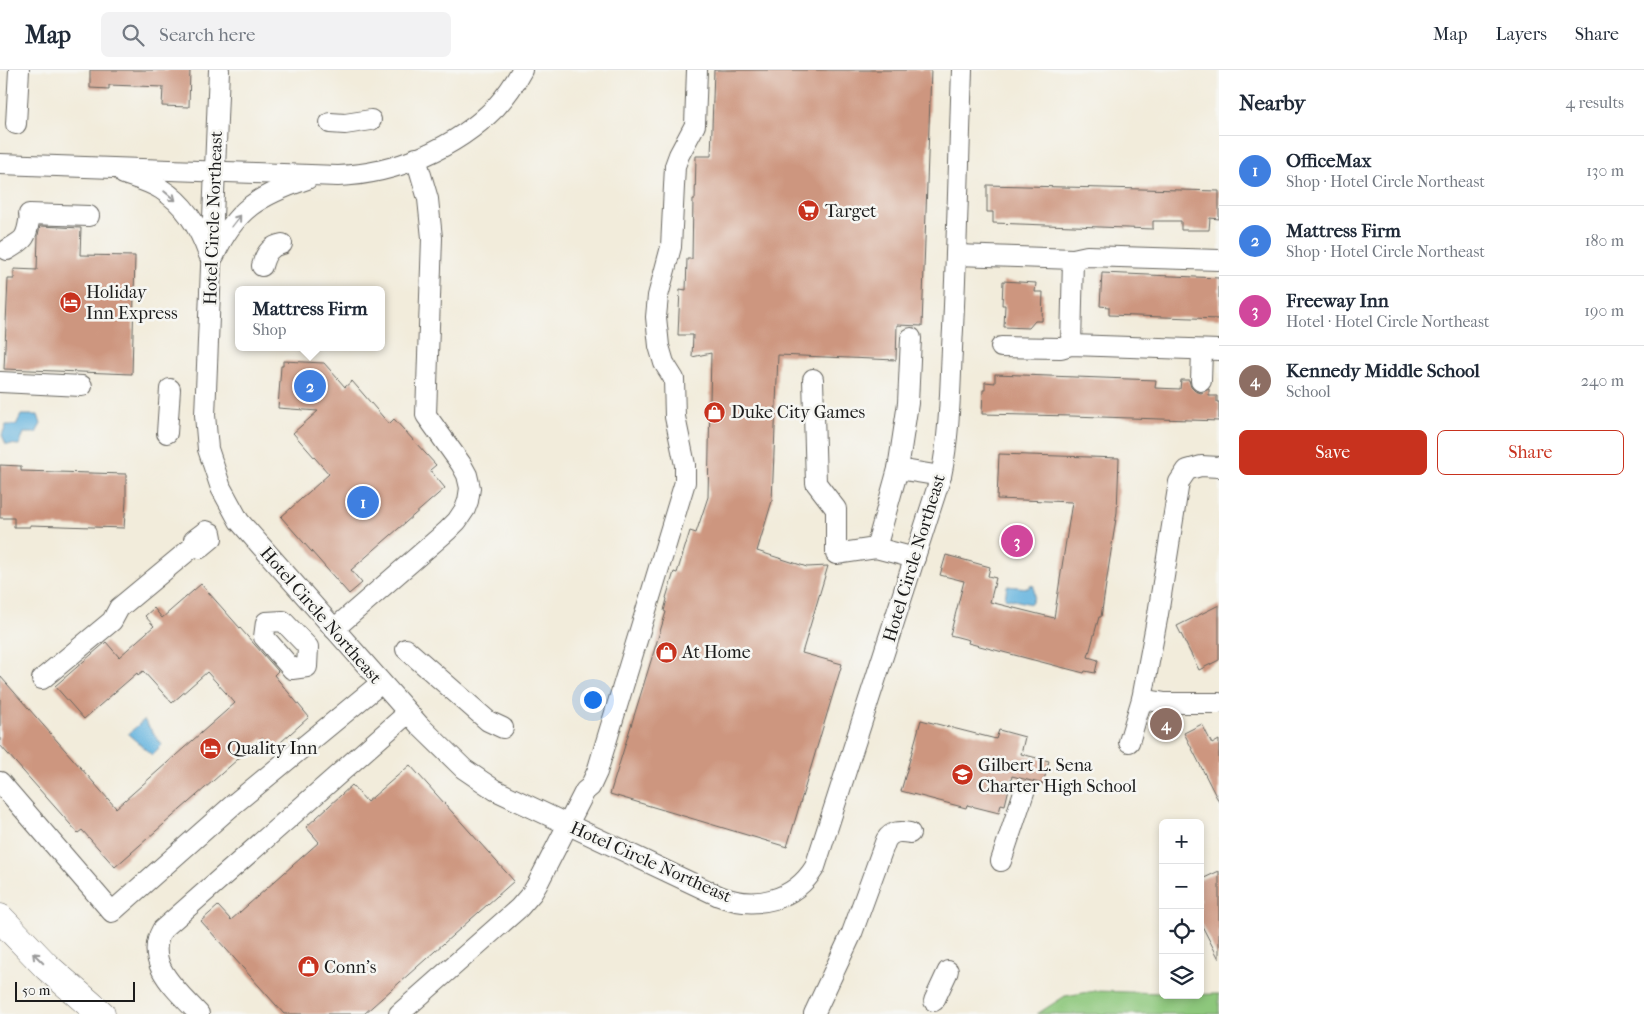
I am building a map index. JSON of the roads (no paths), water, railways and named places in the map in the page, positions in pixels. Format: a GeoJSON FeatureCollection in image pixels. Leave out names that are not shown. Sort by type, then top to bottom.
{"type":"FeatureCollection","features":[{"type":"Feature","properties":{"kind":"highway"},"geometry":{"type":"LineString","coordinates":[[0,918],[47,967],[101,1014]]}},
{"type":"Feature","properties":{"kind":"street"},"geometry":{"type":"LineString","coordinates":[[16,124],[19,70]]}},
{"type":"Feature","properties":{"kind":"street","name":"Hotel Circle Northeast"},"geometry":{"type":"LineString","coordinates":[[219,70],[205,415],[208,449],[221,488],[240,521],[408,713],[464,769],[495,790],[729,900],[740,902],[762,902],[783,896],[806,881],[815,867],[940,476],[948,422],[962,70]]}},
{"type":"Feature","properties":{"kind":"street"},"geometry":{"type":"LineString","coordinates":[[0,164],[338,176],[365,174],[416,158],[457,138],[483,118],[505,96],[522,70]]}},
{"type":"Feature","properties":{"kind":"street"},"geometry":{"type":"LineString","coordinates":[[399,1014],[526,901],[538,883],[585,791],[590,787],[597,772],[685,482],[685,465],[675,417],[674,379],[664,363],[658,346],[656,317],[658,296],[671,247],[675,166],[695,125],[697,70]]}},
{"type":"Feature","properties":{"kind":"street"},"geometry":{"type":"LineString","coordinates":[[330,123],[345,124],[371,120]]}},
{"type":"Feature","properties":{"kind":"street"},"geometry":{"type":"LineString","coordinates":[[334,629],[447,531],[457,521],[470,495],[468,481],[461,464],[426,415],[432,238],[428,200],[416,158]]}},
{"type":"Feature","properties":{"kind":"street"},"geometry":{"type":"LineString","coordinates":[[111,168],[160,188],[176,201],[198,228],[212,263]]}},
{"type":"Feature","properties":{"kind":"street"},"geometry":{"type":"LineString","coordinates":[[212,263],[229,230],[253,203],[281,188],[317,175]]}},
{"type":"Feature","properties":{"kind":"street"},"geometry":{"type":"LineString","coordinates":[[7,250],[21,242],[27,234],[29,218],[89,216]]}},
{"type":"Feature","properties":{"kind":"street"},"geometry":{"type":"LineString","coordinates":[[262,266],[270,250],[282,244]]}},
{"type":"Feature","properties":{"kind":"street"},"geometry":{"type":"LineString","coordinates":[[956,254],[1219,260]]}},
{"type":"Feature","properties":{"kind":"street"},"geometry":{"type":"LineString","coordinates":[[1071,345],[1073,258]]}},
{"type":"Feature","properties":{"kind":"street"},"geometry":{"type":"LineString","coordinates":[[876,548],[898,469],[908,403],[912,338]]}},
{"type":"Feature","properties":{"kind":"street"},"geometry":{"type":"LineString","coordinates":[[1000,347],[1061,348],[1071,345],[1210,350],[1201,381]]}},
{"type":"Feature","properties":{"kind":"street"},"geometry":{"type":"LineString","coordinates":[[813,379],[816,483],[836,508],[836,554],[876,548],[915,558]]}},
{"type":"Feature","properties":{"kind":"street"},"geometry":{"type":"LineString","coordinates":[[0,382],[82,386]]}},
{"type":"Feature","properties":{"kind":"street"},"geometry":{"type":"LineString","coordinates":[[167,433],[170,389]]}},
{"type":"Feature","properties":{"kind":"street"},"geometry":{"type":"LineString","coordinates":[[1129,742],[1142,699],[1167,568],[1179,482],[1187,470],[1201,466],[1219,467]]}},
{"type":"Feature","properties":{"kind":"street"},"geometry":{"type":"LineString","coordinates":[[898,469],[940,476]]}},
{"type":"Feature","properties":{"kind":"street"},"geometry":{"type":"LineString","coordinates":[[42,679],[112,621],[119,608],[195,545]]}},
{"type":"Feature","properties":{"kind":"street"},"geometry":{"type":"LineString","coordinates":[[406,649],[488,721],[503,728]]}},
{"type":"Feature","properties":{"kind":"street"},"geometry":{"type":"LineString","coordinates":[[0,782],[112,912],[234,804],[382,683]]}},
{"type":"Feature","properties":{"kind":"street"},"geometry":{"type":"LineString","coordinates":[[1142,699],[1165,703],[1219,703]]}},
{"type":"Feature","properties":{"kind":"street"},"geometry":{"type":"LineString","coordinates":[[199,1014],[162,972],[155,952],[162,930],[408,713]]}},
{"type":"Feature","properties":{"kind":"street"},"geometry":{"type":"LineString","coordinates":[[1001,861],[1024,792]]}},
{"type":"Feature","properties":{"kind":"street"},"geometry":{"type":"LineString","coordinates":[[814,1014],[852,933],[886,840],[892,833],[910,833]]}},
{"type":"Feature","properties":{"kind":"street"},"geometry":{"type":"LineString","coordinates":[[934,1001],[948,971]]}},
{"type":"Feature","properties":{"kind":"water"},"geometry":{"type":"Polygon","coordinates":[[[21,415],[38,415],[41,424],[36,433],[24,433],[19,445],[6,444],[2,435],[6,425],[16,425],[21,415]]]}},
{"type":"Feature","properties":{"kind":"water"},"geometry":{"type":"Polygon","coordinates":[[[1030,585],[1034,586],[1034,597],[1031,604],[1005,598],[1007,586],[1029,588],[1030,585]]]}},
{"type":"Feature","properties":{"kind":"water"},"geometry":{"type":"Polygon","coordinates":[[[144,720],[162,745],[152,755],[128,734],[144,720]]]}},
{"type":"Feature","properties":{"kind":"place","name":"Target"},"geometry":{"type":"Point","coordinates":[809,211]}},
{"type":"Feature","properties":{"kind":"place","name":"Holiday Inn Express"},"geometry":{"type":"Point","coordinates":[70,302]}},
{"type":"Feature","properties":{"kind":"place","name":"Mattress Firm"},"geometry":{"type":"Point","coordinates":[310,386]}},
{"type":"Feature","properties":{"kind":"place","name":"Duke City Games"},"geometry":{"type":"Point","coordinates":[715,412]}},
{"type":"Feature","properties":{"kind":"place","name":"OfficeMax"},"geometry":{"type":"Point","coordinates":[363,502]}},
{"type":"Feature","properties":{"kind":"place","name":"Freeway Inn"},"geometry":{"type":"Point","coordinates":[1017,541]}},
{"type":"Feature","properties":{"kind":"place","name":"At Home"},"geometry":{"type":"Point","coordinates":[666,652]}},
{"type":"Feature","properties":{"kind":"place","name":"Kennedy Middle School"},"geometry":{"type":"Point","coordinates":[1166,724]}},
{"type":"Feature","properties":{"kind":"place","name":"Quality Inn"},"geometry":{"type":"Point","coordinates":[211,748]}},
{"type":"Feature","properties":{"kind":"place","name":"Gilbert L. Sena Charter High School"},"geometry":{"type":"Point","coordinates":[962,775]}},
{"type":"Feature","properties":{"kind":"place","name":"Conn's"},"geometry":{"type":"Point","coordinates":[308,967]}}]}
